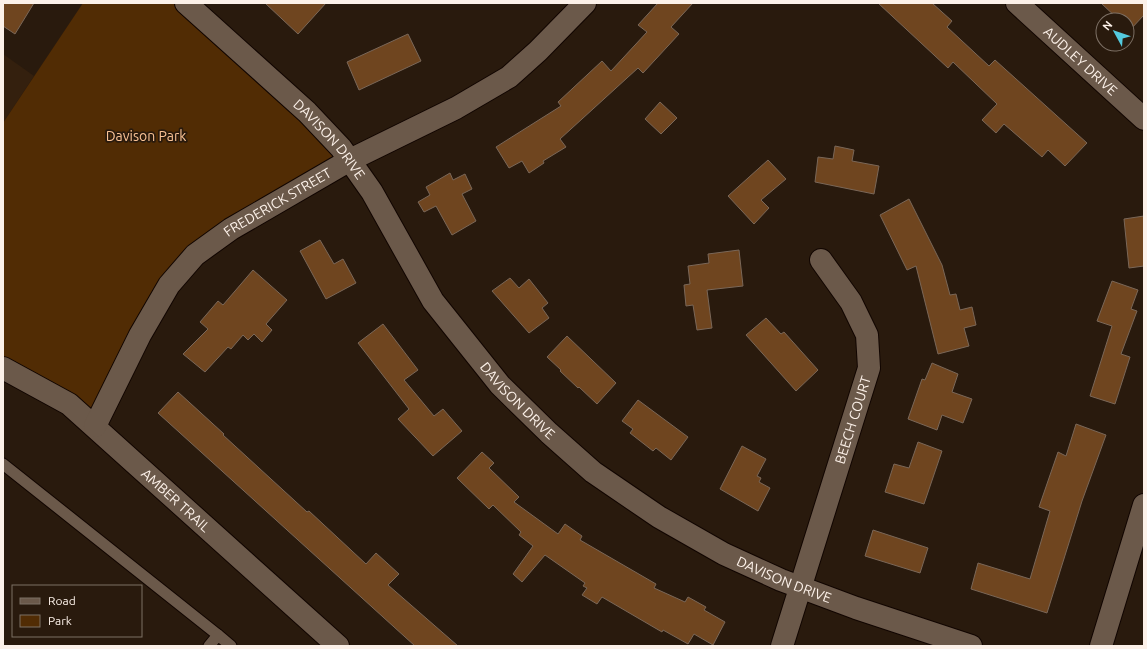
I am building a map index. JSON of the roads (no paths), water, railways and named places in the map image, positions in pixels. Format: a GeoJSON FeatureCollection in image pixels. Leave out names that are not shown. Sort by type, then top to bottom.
{"type":"FeatureCollection","features":[{"type":"Feature","properties":{"kind":"street","name":"DAVISON DRIVE"},"geometry":{"type":"LineString","coordinates":[[186,3],[307,112],[341,148],[372,192],[433,301],[500,385],[549,433],[593,472],[659,517],[724,554],[801,588],[971,646]]}},
{"type":"Feature","properties":{"kind":"street","name":"FREDERICK STREET"},"geometry":{"type":"LineString","coordinates":[[95,426],[140,335],[169,285],[195,255],[231,228],[350,160],[456,108],[509,76],[538,52],[584,3]]}},
{"type":"Feature","properties":{"kind":"street","name":"AUDLEY DRIVE"},"geometry":{"type":"LineString","coordinates":[[1017,3],[1144,119]]}},
{"type":"Feature","properties":{"kind":"street","name":"BEECH COURT"},"geometry":{"type":"LineString","coordinates":[[782,646],[870,368],[867,335],[851,302],[821,260]]}},
{"type":"Feature","properties":{"kind":"street","name":"AMBER TRAIL"},"geometry":{"type":"LineString","coordinates":[[3,368],[69,404],[95,426],[325,642]]}},
{"type":"Feature","properties":{"kind":"street"},"geometry":{"type":"LineString","coordinates":[[1101,646],[1144,505]]}},
{"type":"Feature","properties":{"kind":"lane"},"geometry":{"type":"LineString","coordinates":[[3,464],[232,646]]}},
{"type":"Feature","properties":{"kind":"lane"},"geometry":{"type":"LineString","coordinates":[[209,646],[218,635]]}},
{"type":"Feature","properties":{"kind":"park label","name":"Davison Park"},"geometry":{"type":"Point","coordinates":[146,136]}}]}
